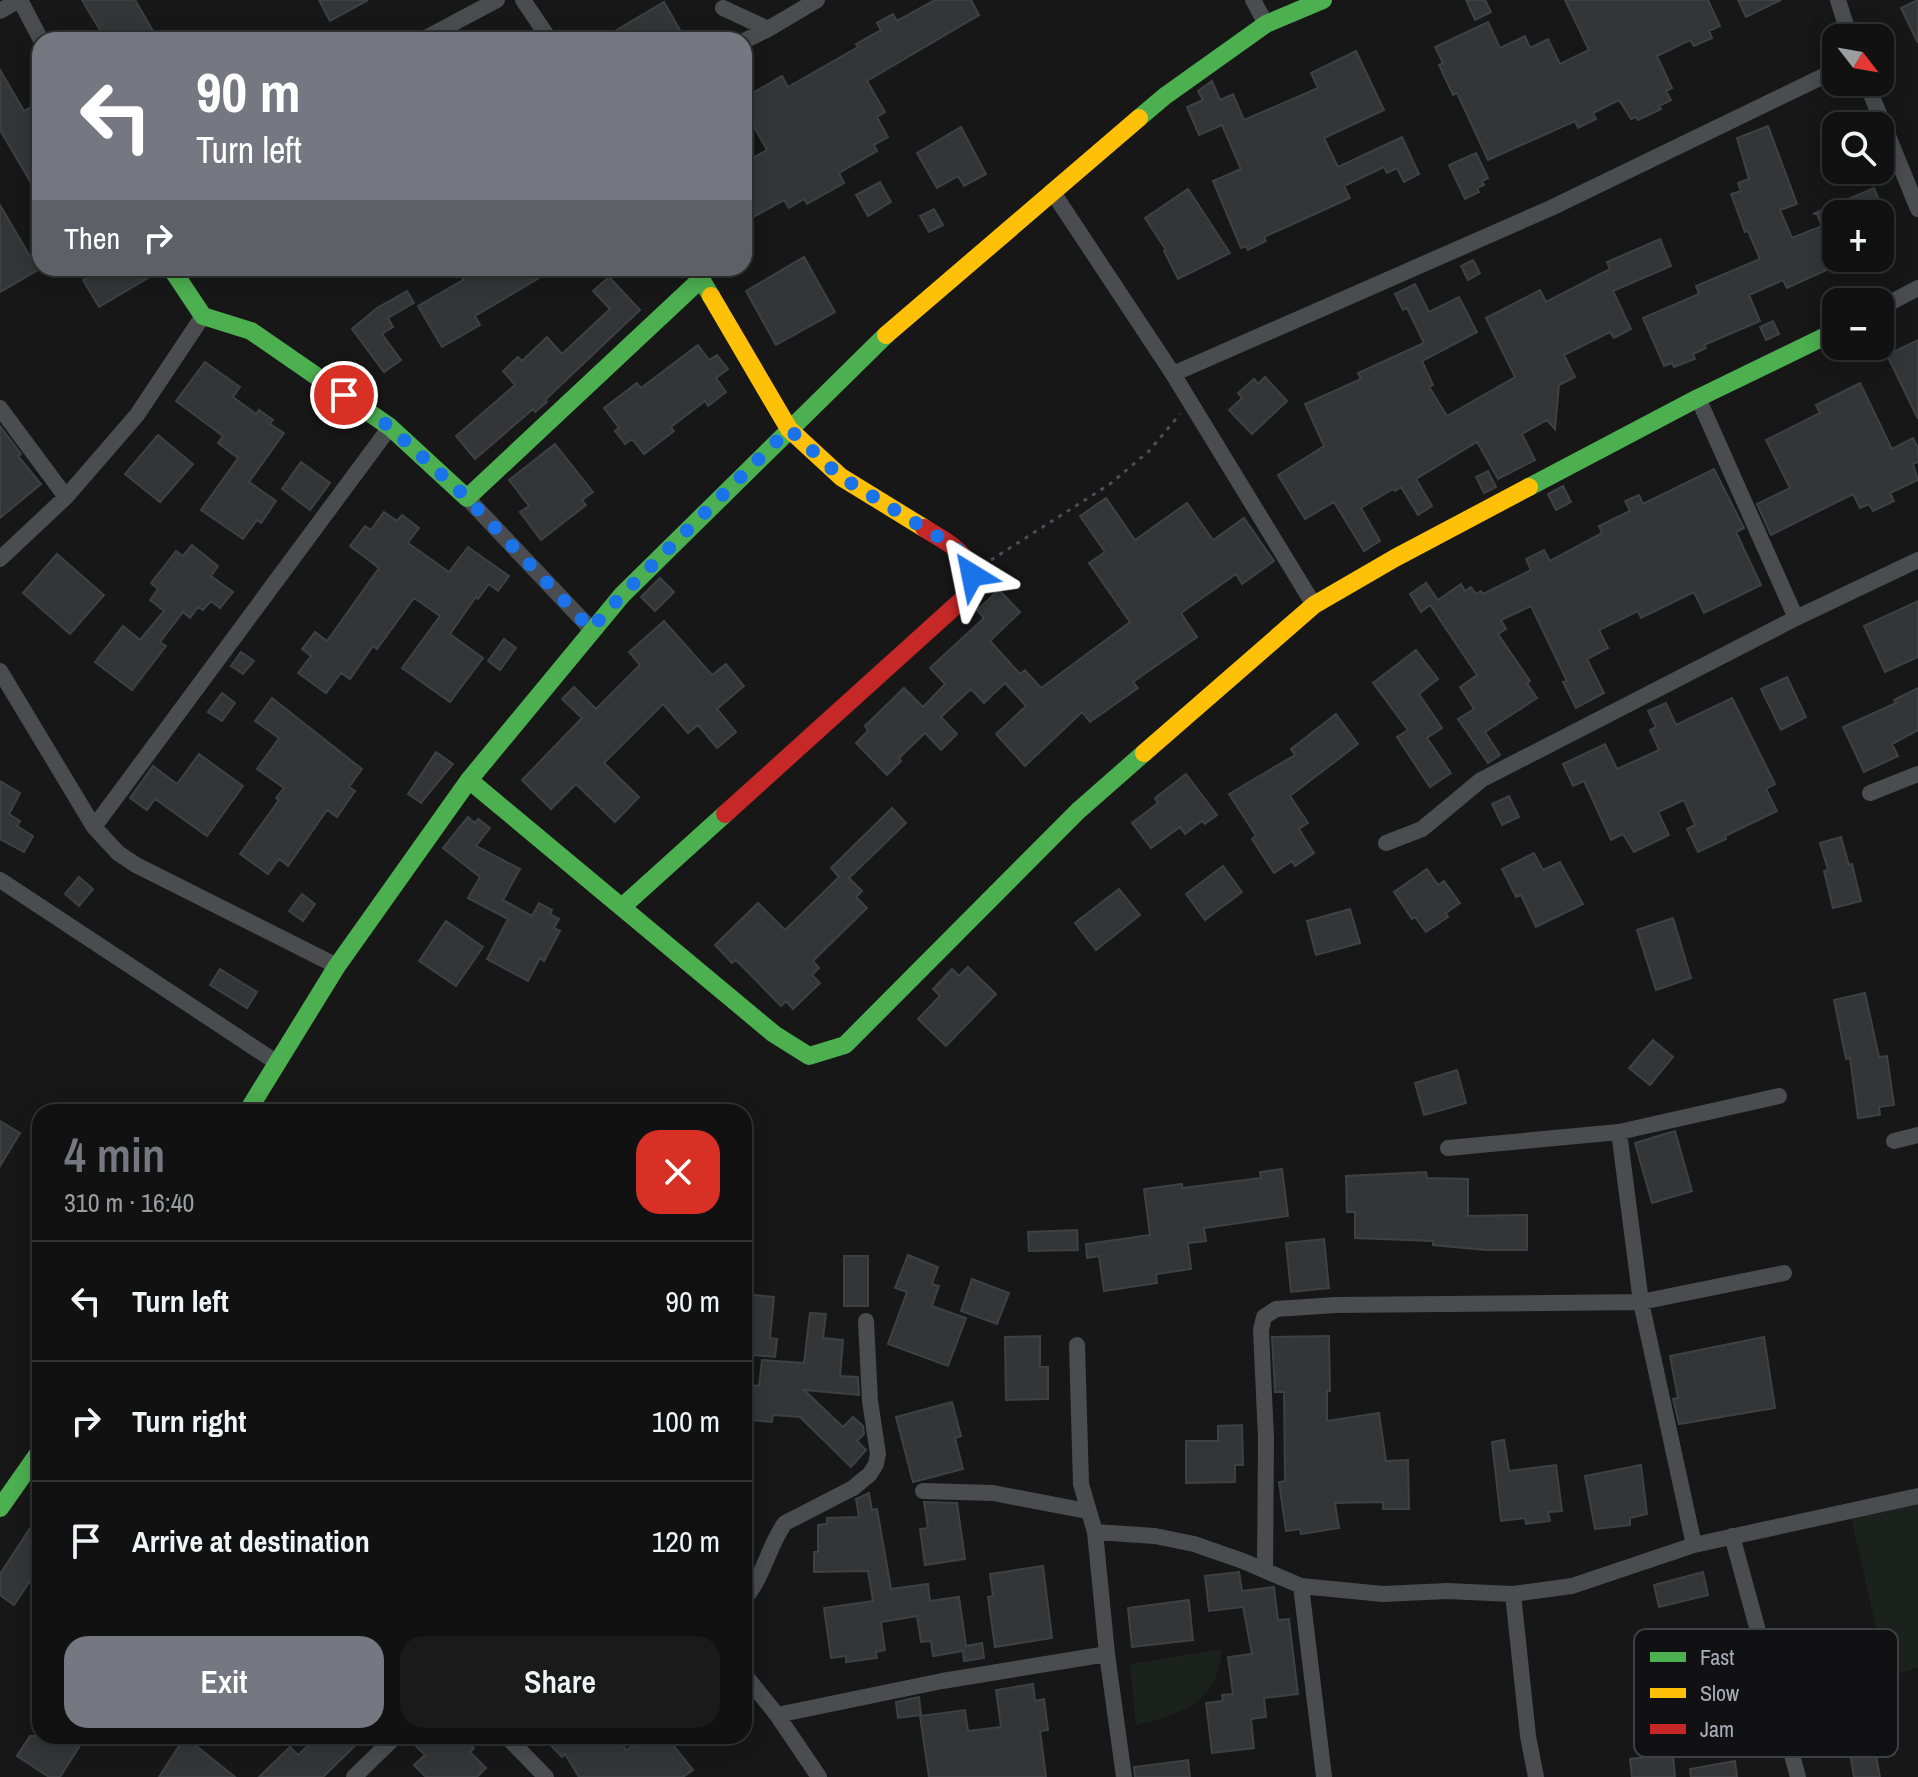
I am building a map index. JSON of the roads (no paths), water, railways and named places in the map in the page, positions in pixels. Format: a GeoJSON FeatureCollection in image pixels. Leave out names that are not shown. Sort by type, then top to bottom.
{"type":"FeatureCollection","features":[{"type":"Feature","properties":{"kind":"street"},"geometry":{"type":"LineString","coordinates":[[0,11],[19,0],[37,32]]}},
{"type":"Feature","properties":{"kind":"street"},"geometry":{"type":"LineString","coordinates":[[437,32],[497,0]]}},
{"type":"Feature","properties":{"kind":"street"},"geometry":{"type":"LineString","coordinates":[[523,0],[545,32]]}},
{"type":"Feature","properties":{"kind":"street"},"geometry":{"type":"LineString","coordinates":[[752,37],[817,0]]}},
{"type":"Feature","properties":{"kind":"street"},"geometry":{"type":"LineString","coordinates":[[1253,0],[1266,24]]}},
{"type":"Feature","properties":{"kind":"street"},"geometry":{"type":"LineString","coordinates":[[252,1104],[337,966],[469,780],[622,595],[882,338],[1052,191],[1165,96],[1266,24],[1323,0]]}},
{"type":"Feature","properties":{"kind":"street"},"geometry":{"type":"LineString","coordinates":[[1838,0],[1846,24]]}},
{"type":"Feature","properties":{"kind":"street"},"geometry":{"type":"LineString","coordinates":[[723,8],[768,29]]}},
{"type":"Feature","properties":{"kind":"street"},"geometry":{"type":"LineString","coordinates":[[1173,374],[1551,208],[1822,77]]}},
{"type":"Feature","properties":{"kind":"street"},"geometry":{"type":"LineString","coordinates":[[1872,96],[1918,209]]}},
{"type":"Feature","properties":{"kind":"street"},"geometry":{"type":"LineString","coordinates":[[1052,191],[1173,374],[1314,605]]}},
{"type":"Feature","properties":{"kind":"street"},"geometry":{"type":"LineString","coordinates":[[176,276],[203,316],[251,331],[390,427],[467,498],[591,629]]}},
{"type":"Feature","properties":{"kind":"street"},"geometry":{"type":"LineString","coordinates":[[467,498],[695,276]]}},
{"type":"Feature","properties":{"kind":"street"},"geometry":{"type":"LineString","coordinates":[[622,907],[963,599],[972,574],[967,558],[955,547],[841,477],[789,429],[700,276]]}},
{"type":"Feature","properties":{"kind":"street"},"geometry":{"type":"LineString","coordinates":[[1894,301],[1918,288]]}},
{"type":"Feature","properties":{"kind":"street"},"geometry":{"type":"LineString","coordinates":[[0,559],[66,497],[137,415],[203,316]]}},
{"type":"Feature","properties":{"kind":"street"},"geometry":{"type":"LineString","coordinates":[[469,780],[774,1034],[809,1056],[845,1045],[1078,811],[1314,605],[1395,558],[1698,398],[1822,338]]}},
{"type":"Feature","properties":{"kind":"street"},"geometry":{"type":"LineString","coordinates":[[1698,398],[1796,618]]}},
{"type":"Feature","properties":{"kind":"street"},"geometry":{"type":"LineString","coordinates":[[0,408],[66,497]]}},
{"type":"Feature","properties":{"kind":"street"},"geometry":{"type":"LineString","coordinates":[[94,827],[390,427]]}},
{"type":"Feature","properties":{"kind":"street"},"geometry":{"type":"LineString","coordinates":[[1386,843],[1422,829],[1481,780],[1796,618],[1918,560]]}},
{"type":"Feature","properties":{"kind":"street"},"geometry":{"type":"LineString","coordinates":[[0,671],[94,827],[118,853],[136,865],[337,966]]}},
{"type":"Feature","properties":{"kind":"street"},"geometry":{"type":"LineString","coordinates":[[1870,793],[1918,774]]}},
{"type":"Feature","properties":{"kind":"street"},"geometry":{"type":"LineString","coordinates":[[0,880],[276,1062]]}},
{"type":"Feature","properties":{"kind":"street"},"geometry":{"type":"LineString","coordinates":[[1448,1148],[1619,1132],[1779,1096]]}},
{"type":"Feature","properties":{"kind":"street"},"geometry":{"type":"LineString","coordinates":[[1619,1132],[1641,1302],[1694,1545]]}},
{"type":"Feature","properties":{"kind":"street"},"geometry":{"type":"LineString","coordinates":[[1894,1141],[1918,1135]]}},
{"type":"Feature","properties":{"kind":"street"},"geometry":{"type":"LineString","coordinates":[[1265,1570],[1266,1438],[1261,1330],[1264,1317],[1276,1309],[1336,1305],[1641,1302],[1784,1273]]}},
{"type":"Feature","properties":{"kind":"street"},"geometry":{"type":"LineString","coordinates":[[752,1590],[785,1523],[853,1488],[870,1474],[876,1464],[878,1454],[870,1401],[866,1321]]}},
{"type":"Feature","properties":{"kind":"street"},"geometry":{"type":"LineString","coordinates":[[1077,1345],[1081,1484],[1095,1532],[1107,1654],[1124,1777]]}},
{"type":"Feature","properties":{"kind":"street"},"geometry":{"type":"LineString","coordinates":[[0,1508],[32,1462]]}},
{"type":"Feature","properties":{"kind":"street"},"geometry":{"type":"LineString","coordinates":[[923,1491],[993,1493],[1087,1511]]}},
{"type":"Feature","properties":{"kind":"street"},"geometry":{"type":"LineString","coordinates":[[1095,1532],[1155,1536],[1194,1544],[1301,1586],[1383,1594],[1447,1591],[1513,1594],[1572,1586],[1694,1545],[1918,1496]]}},
{"type":"Feature","properties":{"kind":"street"},"geometry":{"type":"LineString","coordinates":[[1732,1536],[1757,1629]]}},
{"type":"Feature","properties":{"kind":"street"},"geometry":{"type":"LineString","coordinates":[[1301,1586],[1324,1777]]}},
{"type":"Feature","properties":{"kind":"street"},"geometry":{"type":"LineString","coordinates":[[1513,1594],[1528,1736],[1536,1777]]}},
{"type":"Feature","properties":{"kind":"street"},"geometry":{"type":"LineString","coordinates":[[777,1715],[942,1681],[1107,1654]]}},
{"type":"Feature","properties":{"kind":"street"},"geometry":{"type":"LineString","coordinates":[[752,1684],[777,1715],[811,1774]]}},
{"type":"Feature","properties":{"kind":"street"},"geometry":{"type":"LineString","coordinates":[[354,1777],[388,1744]]}},
{"type":"Feature","properties":{"kind":"street"},"geometry":{"type":"LineString","coordinates":[[514,1744],[546,1777]]}},
{"type":"Feature","properties":{"kind":"street"},"geometry":{"type":"LineString","coordinates":[[1793,1757],[1798,1777]]}}]}
